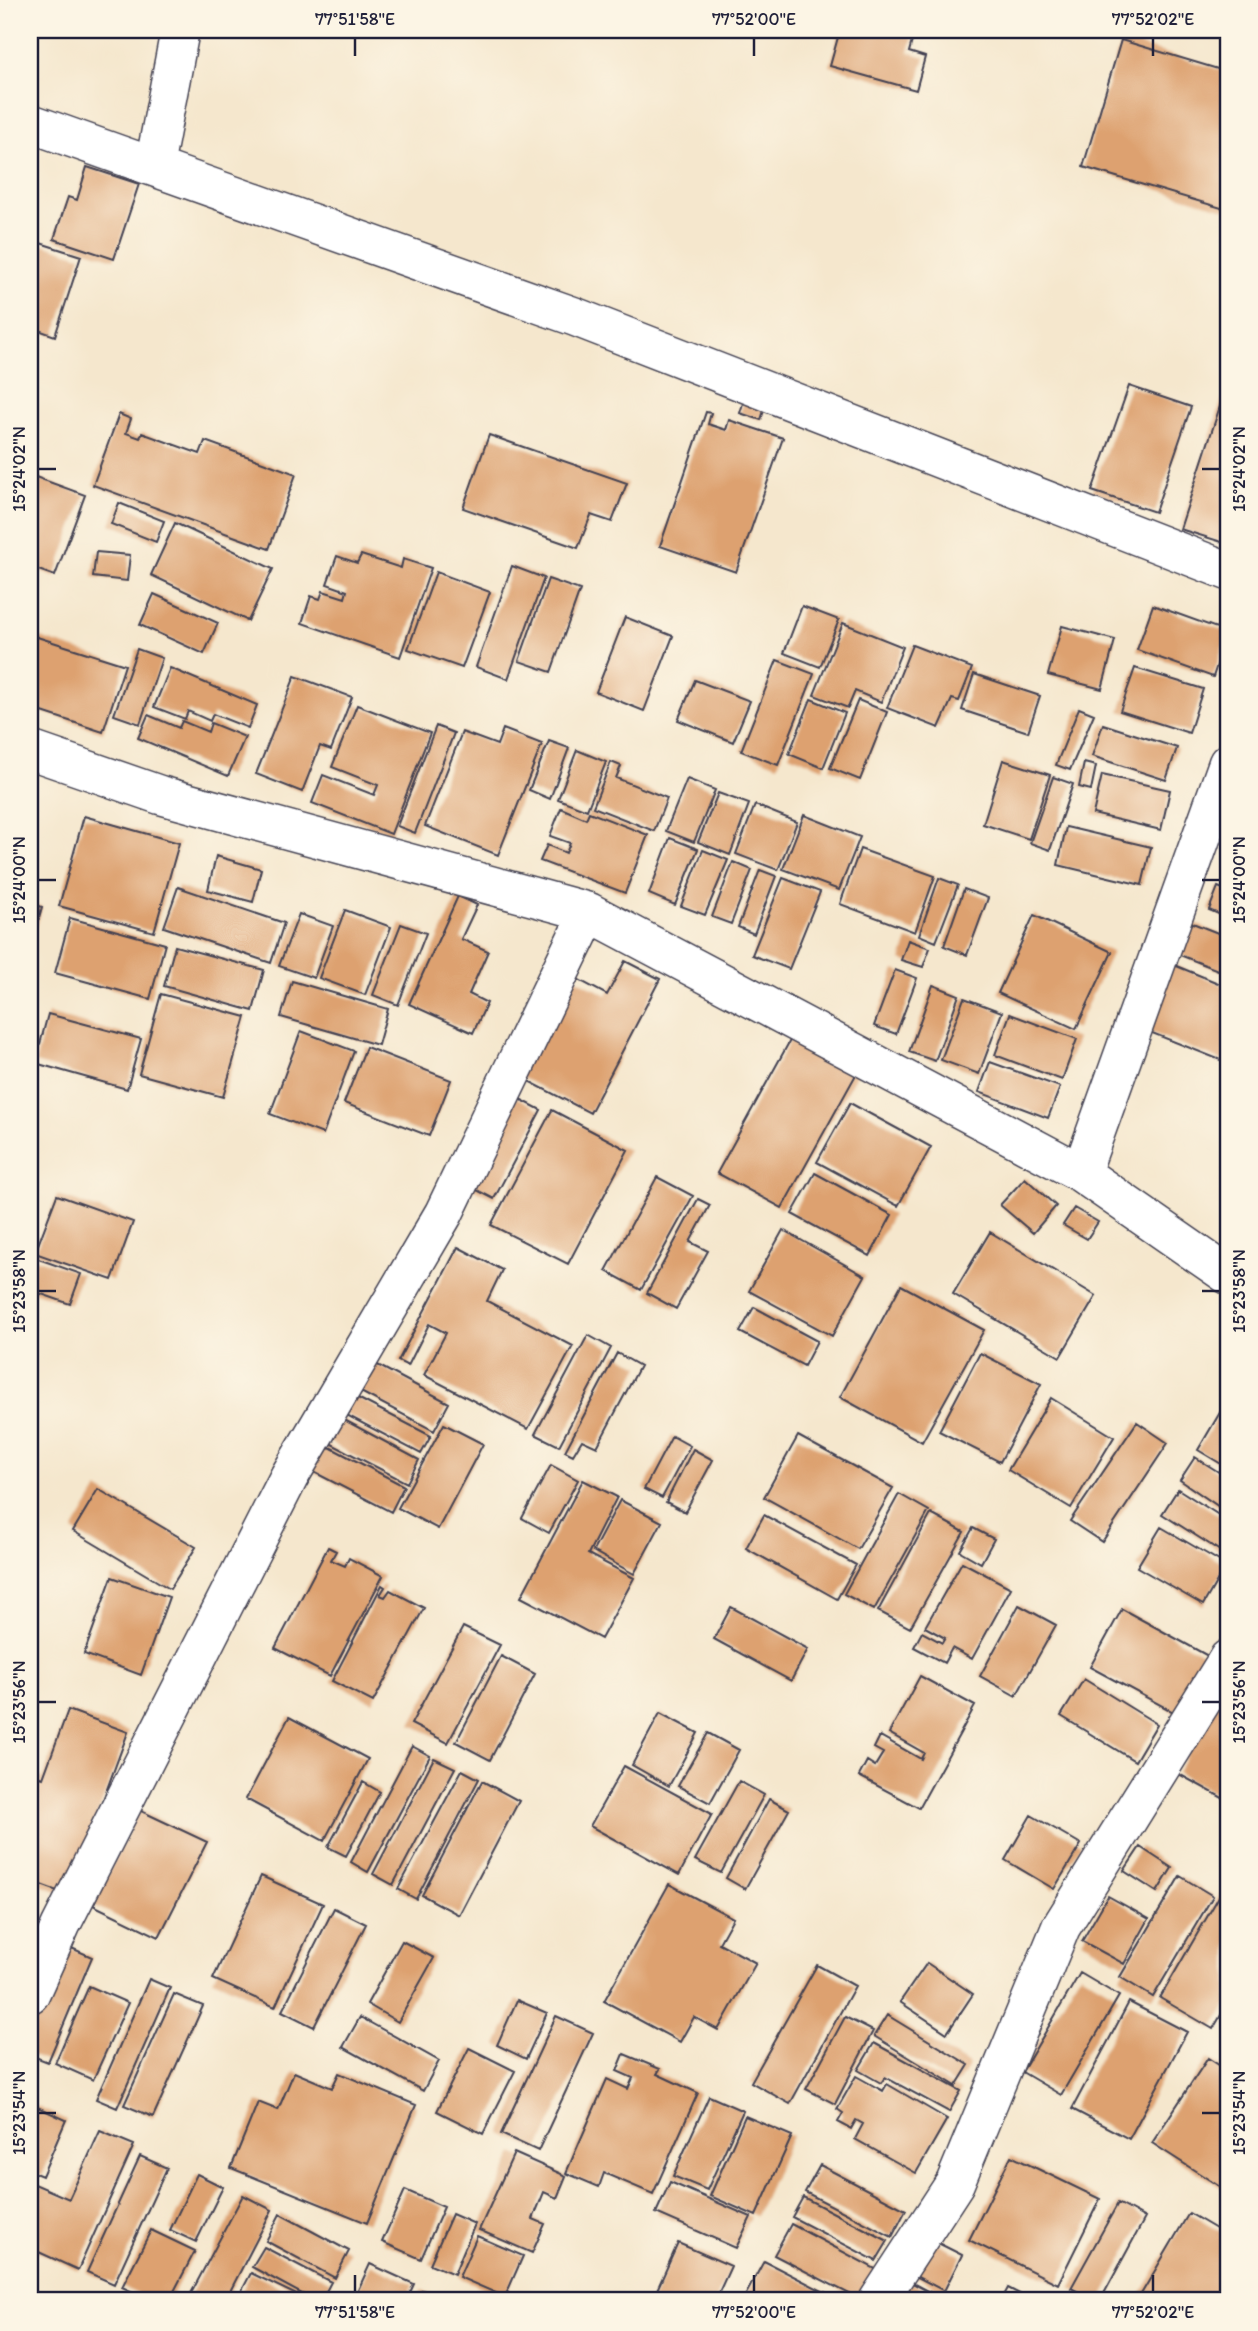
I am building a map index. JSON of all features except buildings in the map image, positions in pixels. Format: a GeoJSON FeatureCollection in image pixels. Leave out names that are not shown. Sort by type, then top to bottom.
{"type":"FeatureCollection","features":[{"type":"Feature","properties":{"kind":"street"},"geometry":{"type":"LineString","coordinates":[[154,167],[180,30]]}},
{"type":"Feature","properties":{"kind":"street"},"geometry":{"type":"LineString","coordinates":[[32,128],[154,167],[573,316],[1228,571]]}},
{"type":"Feature","properties":{"kind":"street"},"geometry":{"type":"LineString","coordinates":[[30,750],[160,795],[589,912],[1082,1173],[1228,1275]]}},
{"type":"Feature","properties":{"kind":"street"},"geometry":{"type":"LineString","coordinates":[[1082,1173],[1228,763]]}},
{"type":"Feature","properties":{"kind":"street"},"geometry":{"type":"LineString","coordinates":[[30,1994],[61,1925],[289,1478],[444,1213],[589,912]]}},
{"type":"Feature","properties":{"kind":"street"},"geometry":{"type":"LineString","coordinates":[[878,2301],[955,2183],[1061,1927],[1228,1659]]}}]}
